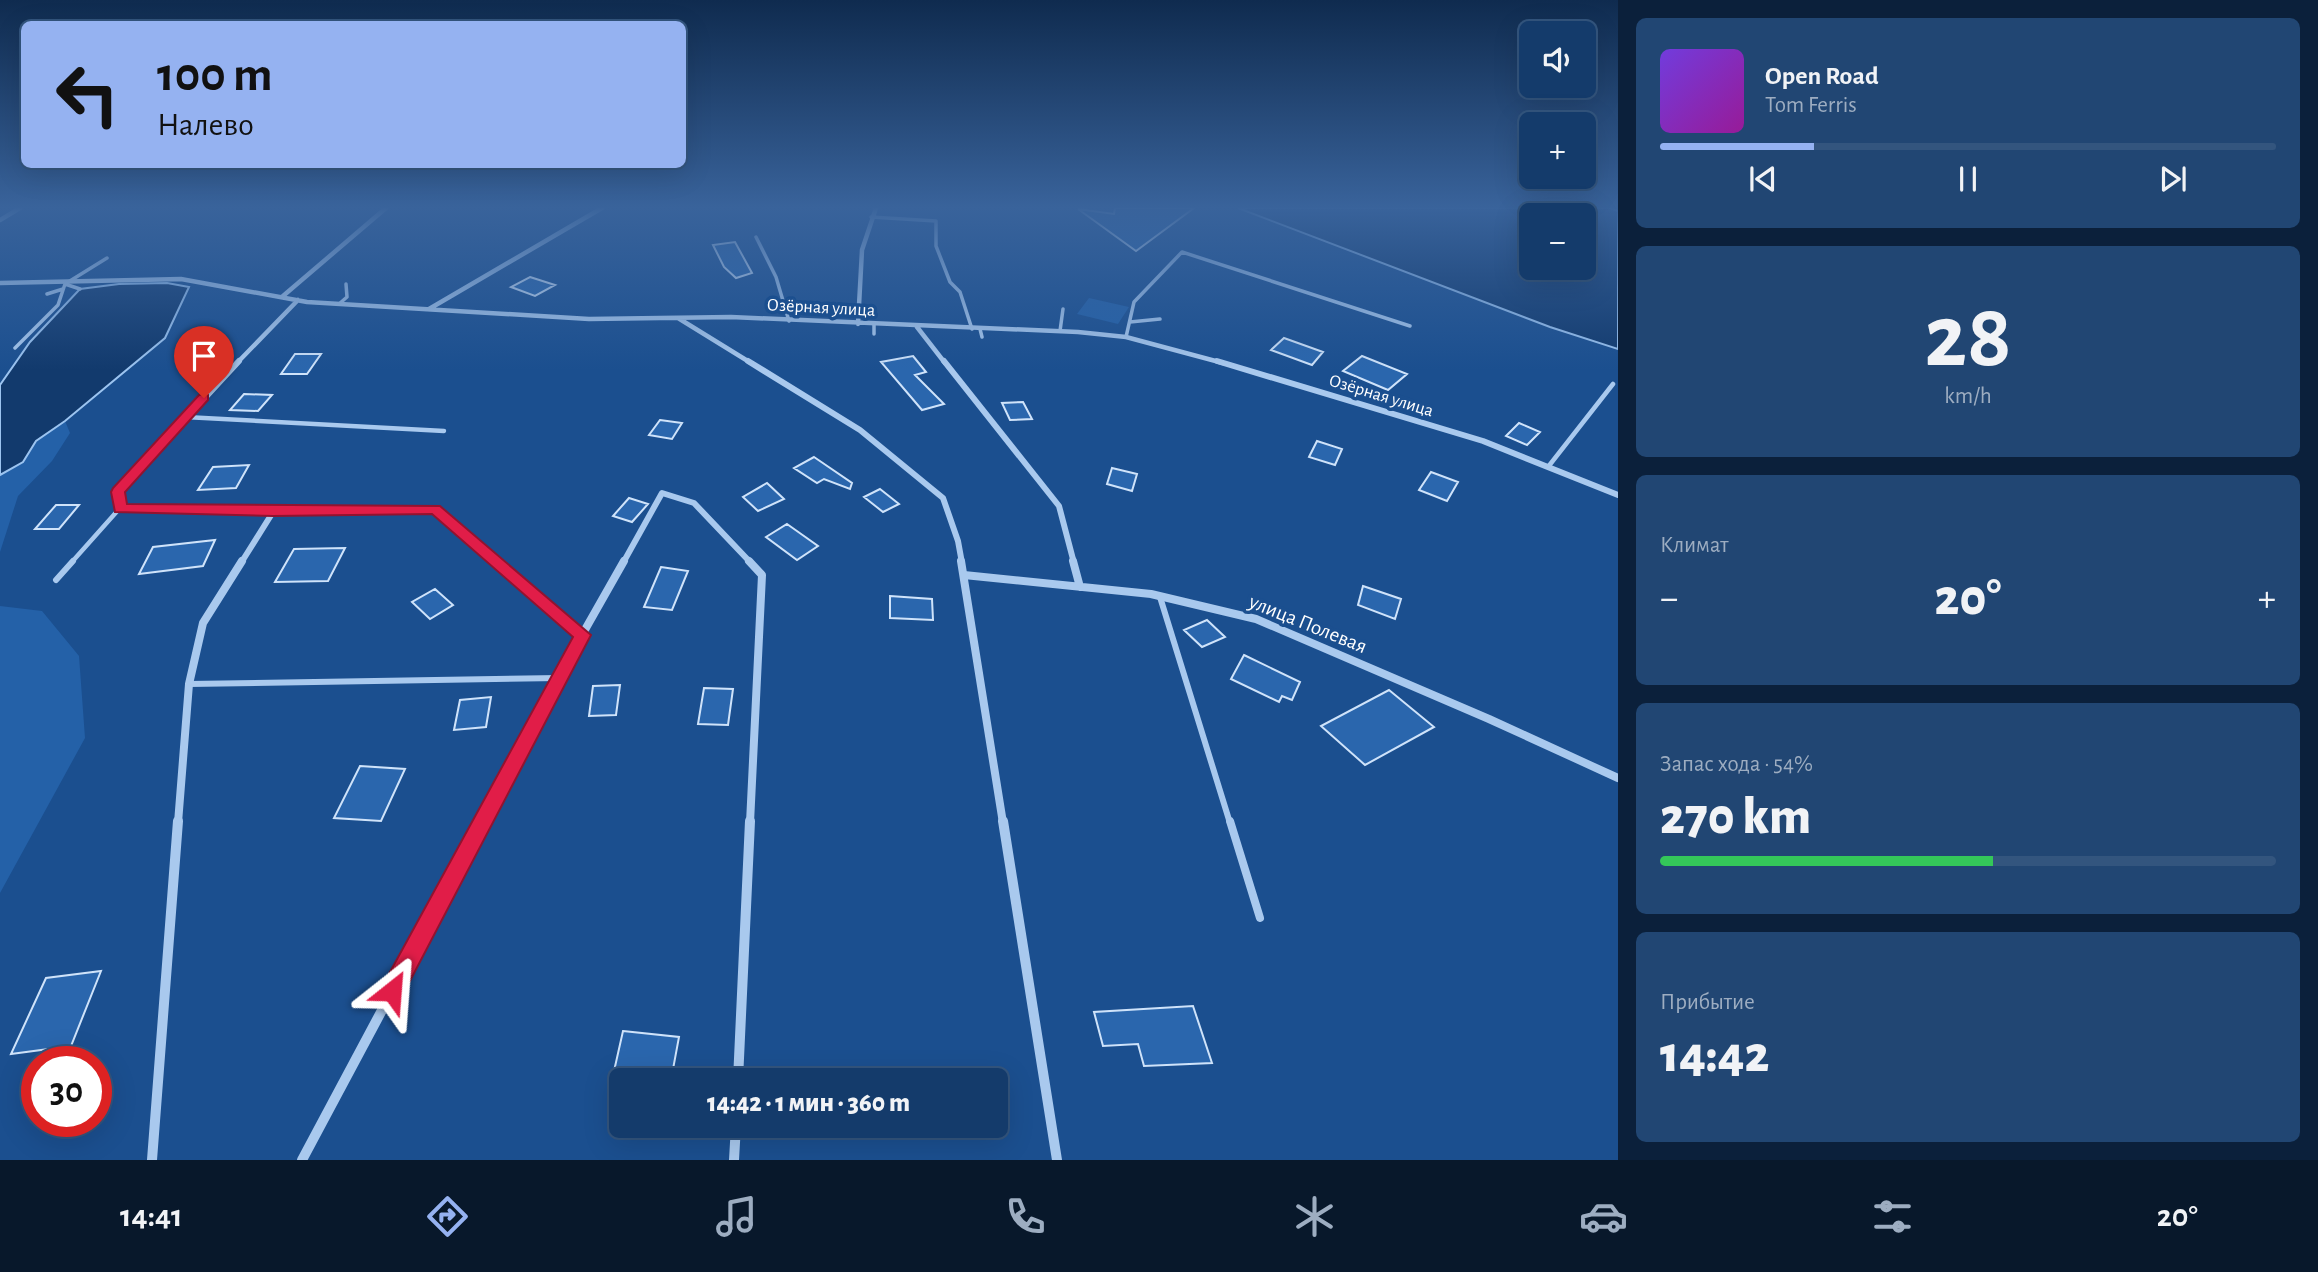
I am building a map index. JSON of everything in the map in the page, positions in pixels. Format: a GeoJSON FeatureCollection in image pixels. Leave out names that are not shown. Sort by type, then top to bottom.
{"type":"FeatureCollection","features":[{"type":"Feature","properties":{"kind":"street"},"geometry":{"type":"LineString","coordinates":[[283,296],[323,262]]}},
{"type":"Feature","properties":{"kind":"street"},"geometry":{"type":"LineString","coordinates":[[428,309],[509,262]]}},
{"type":"Feature","properties":{"kind":"street"},"geometry":{"type":"LineString","coordinates":[[858,324],[857,289],[861,262]]}},
{"type":"Feature","properties":{"kind":"street","name":"Озёрная улица"},"geometry":{"type":"LineString","coordinates":[[0,283],[64,284],[114,279],[181,279],[298,300],[339,304],[589,318],[789,321],[1060,331],[1126,337],[1207,358],[1483,441],[1618,495]]}},
{"type":"Feature","properties":{"kind":"street"},"geometry":{"type":"LineString","coordinates":[[298,300],[184,417],[118,492],[120,509],[273,512],[435,509],[582,635]]}},
{"type":"Feature","properties":{"kind":"street"},"geometry":{"type":"LineString","coordinates":[[678,318],[860,430],[943,498],[958,541],[964,575],[1057,1160]]}},
{"type":"Feature","properties":{"kind":"street"},"geometry":{"type":"LineString","coordinates":[[917,327],[1059,506],[1080,587]]}},
{"type":"Feature","properties":{"kind":"street"},"geometry":{"type":"LineString","coordinates":[[302,1160],[582,635],[662,494],[694,503],[762,575],[739,1068]]}},
{"type":"Feature","properties":{"kind":"street"},"geometry":{"type":"LineString","coordinates":[[152,1160],[189,684],[203,623],[273,512]]}},
{"type":"Feature","properties":{"kind":"street","name":"улица Полевая"},"geometry":{"type":"LineString","coordinates":[[964,575],[1159,596],[1256,619],[1489,719],[1618,778]]}},
{"type":"Feature","properties":{"kind":"street"},"geometry":{"type":"LineString","coordinates":[[734,1160],[735,1138]]}},
{"type":"Feature","properties":{"kind":"lane"},"geometry":{"type":"LineString","coordinates":[[47,295],[100,262]]}},
{"type":"Feature","properties":{"kind":"lane"},"geometry":{"type":"LineString","coordinates":[[769,262],[776,277],[789,321]]}},
{"type":"Feature","properties":{"kind":"lane"},"geometry":{"type":"LineString","coordinates":[[942,262],[950,282],[960,292],[972,329]]}},
{"type":"Feature","properties":{"kind":"lane"},"geometry":{"type":"LineString","coordinates":[[1126,337],[1134,302],[1173,262]]}},
{"type":"Feature","properties":{"kind":"lane"},"geometry":{"type":"LineString","coordinates":[[1211,262],[1410,326]]}},
{"type":"Feature","properties":{"kind":"lane"},"geometry":{"type":"LineString","coordinates":[[64,284],[80,289]]}},
{"type":"Feature","properties":{"kind":"lane"},"geometry":{"type":"LineString","coordinates":[[15,348],[58,305],[64,284]]}},
{"type":"Feature","properties":{"kind":"lane"},"geometry":{"type":"LineString","coordinates":[[346,284],[347,297]]}},
{"type":"Feature","properties":{"kind":"lane"},"geometry":{"type":"LineString","coordinates":[[339,304],[347,297],[355,295]]}},
{"type":"Feature","properties":{"kind":"lane"},"geometry":{"type":"LineString","coordinates":[[1060,331],[1063,310]]}},
{"type":"Feature","properties":{"kind":"lane"},"geometry":{"type":"LineString","coordinates":[[1130,321],[1148,322],[1160,319]]}},
{"type":"Feature","properties":{"kind":"lane"},"geometry":{"type":"LineString","coordinates":[[874,325],[874,334]]}},
{"type":"Feature","properties":{"kind":"lane"},"geometry":{"type":"LineString","coordinates":[[980,329],[982,337]]}},
{"type":"Feature","properties":{"kind":"lane"},"geometry":{"type":"LineString","coordinates":[[1037,338],[1039,331]]}},
{"type":"Feature","properties":{"kind":"lane"},"geometry":{"type":"LineString","coordinates":[[1548,467],[1613,384]]}},
{"type":"Feature","properties":{"kind":"lane"},"geometry":{"type":"LineString","coordinates":[[184,417],[444,431]]}},
{"type":"Feature","properties":{"kind":"lane"},"geometry":{"type":"LineString","coordinates":[[56,580],[120,509]]}},
{"type":"Feature","properties":{"kind":"lane"},"geometry":{"type":"LineString","coordinates":[[1159,596],[1260,918]]}},
{"type":"Feature","properties":{"kind":"lane"},"geometry":{"type":"LineString","coordinates":[[189,684],[559,678]]}},
{"type":"Feature","properties":{"kind":"shaded area"},"geometry":{"type":"Polygon","coordinates":[[[1380,262],[1519,262],[1519,280],[1596,280],[1596,262],[1618,262],[1618,349],[1550,327],[1380,262]]]}},
{"type":"Feature","properties":{"kind":"shaded area"},"geometry":{"type":"Polygon","coordinates":[[[167,283],[189,287],[165,338],[65,421],[36,441],[23,462],[0,475],[0,385],[30,342],[80,289],[119,284],[167,283]]]}},
{"type":"Feature","properties":{"kind":"shaded area"},"geometry":{"type":"Polygon","coordinates":[[[1089,298],[1129,307],[1118,324],[1077,314],[1089,298]]]}},
{"type":"Feature","properties":{"kind":"shaded area"},"geometry":{"type":"Polygon","coordinates":[[[65,421],[70,433],[52,461],[18,496],[0,552],[0,475],[23,462],[36,441],[65,421]]]}},
{"type":"Feature","properties":{"kind":"shaded area"},"geometry":{"type":"Polygon","coordinates":[[[0,606],[42,611],[79,656],[85,738],[0,893],[0,606]]]}},
{"type":"Feature","properties":{"kind":"building"},"geometry":{"type":"Polygon","coordinates":[[[722,262],[746,262],[752,273],[736,278],[722,262]]]}},
{"type":"Feature","properties":{"kind":"building"},"geometry":{"type":"Polygon","coordinates":[[[530,277],[555,285],[535,296],[511,287],[530,277]]]}},
{"type":"Feature","properties":{"kind":"building"},"geometry":{"type":"Polygon","coordinates":[[[1284,338],[1323,352],[1312,365],[1271,350],[1284,338]]]}},
{"type":"Feature","properties":{"kind":"building"},"geometry":{"type":"Polygon","coordinates":[[[295,354],[321,354],[307,374],[281,374],[295,354]]]}},
{"type":"Feature","properties":{"kind":"building"},"geometry":{"type":"Polygon","coordinates":[[[913,356],[926,372],[915,375],[944,404],[922,410],[881,362],[913,356]]]}},
{"type":"Feature","properties":{"kind":"building"},"geometry":{"type":"Polygon","coordinates":[[[1362,356],[1407,374],[1388,390],[1343,371],[1362,356]]]}},
{"type":"Feature","properties":{"kind":"building"},"geometry":{"type":"Polygon","coordinates":[[[244,394],[272,395],[258,411],[230,410],[244,394]]]}},
{"type":"Feature","properties":{"kind":"building"},"geometry":{"type":"Polygon","coordinates":[[[1023,402],[1032,419],[1010,420],[1002,403],[1023,402]]]}},
{"type":"Feature","properties":{"kind":"building"},"geometry":{"type":"Polygon","coordinates":[[[660,420],[682,423],[672,439],[649,435],[660,420]]]}},
{"type":"Feature","properties":{"kind":"building"},"geometry":{"type":"Polygon","coordinates":[[[1519,423],[1540,432],[1527,445],[1506,436],[1519,423]]]}},
{"type":"Feature","properties":{"kind":"building"},"geometry":{"type":"Polygon","coordinates":[[[1317,441],[1342,449],[1335,465],[1309,457],[1317,441]]]}},
{"type":"Feature","properties":{"kind":"building"},"geometry":{"type":"Polygon","coordinates":[[[814,457],[852,483],[850,489],[824,479],[817,483],[794,468],[814,457]]]}},
{"type":"Feature","properties":{"kind":"building"},"geometry":{"type":"Polygon","coordinates":[[[249,465],[236,488],[198,490],[213,467],[249,465]]]}},
{"type":"Feature","properties":{"kind":"building"},"geometry":{"type":"Polygon","coordinates":[[[1112,468],[1137,474],[1132,491],[1107,484],[1112,468]]]}},
{"type":"Feature","properties":{"kind":"building"},"geometry":{"type":"Polygon","coordinates":[[[1431,472],[1458,482],[1447,501],[1419,490],[1431,472]]]}},
{"type":"Feature","properties":{"kind":"building"},"geometry":{"type":"Polygon","coordinates":[[[767,483],[784,499],[758,511],[743,497],[767,483]]]}},
{"type":"Feature","properties":{"kind":"building"},"geometry":{"type":"Polygon","coordinates":[[[880,489],[899,504],[883,512],[864,497],[880,489]]]}},
{"type":"Feature","properties":{"kind":"building"},"geometry":{"type":"Polygon","coordinates":[[[629,498],[648,504],[632,522],[613,516],[629,498]]]}},
{"type":"Feature","properties":{"kind":"building"},"geometry":{"type":"Polygon","coordinates":[[[56,505],[79,505],[59,529],[35,529],[56,505]]]}},
{"type":"Feature","properties":{"kind":"building"},"geometry":{"type":"Polygon","coordinates":[[[787,524],[818,546],[797,560],[766,537],[787,524]]]}},
{"type":"Feature","properties":{"kind":"building"},"geometry":{"type":"Polygon","coordinates":[[[215,540],[203,566],[139,574],[153,547],[215,540]]]}},
{"type":"Feature","properties":{"kind":"building"},"geometry":{"type":"Polygon","coordinates":[[[345,548],[328,581],[275,582],[294,549],[345,548]]]}},
{"type":"Feature","properties":{"kind":"building"},"geometry":{"type":"Polygon","coordinates":[[[661,567],[688,571],[672,610],[644,607],[661,567]]]}},
{"type":"Feature","properties":{"kind":"building"},"geometry":{"type":"Polygon","coordinates":[[[1363,586],[1401,599],[1395,619],[1358,605],[1363,586]]]}},
{"type":"Feature","properties":{"kind":"building"},"geometry":{"type":"Polygon","coordinates":[[[435,589],[453,605],[430,619],[412,602],[435,589]]]}},
{"type":"Feature","properties":{"kind":"building"},"geometry":{"type":"Polygon","coordinates":[[[890,596],[932,599],[933,620],[890,618],[890,596]]]}},
{"type":"Feature","properties":{"kind":"building"},"geometry":{"type":"Polygon","coordinates":[[[1207,620],[1225,637],[1202,647],[1184,630],[1207,620]]]}},
{"type":"Feature","properties":{"kind":"building"},"geometry":{"type":"Polygon","coordinates":[[[1244,655],[1300,682],[1292,700],[1282,696],[1279,702],[1231,679],[1244,655]]]}},
{"type":"Feature","properties":{"kind":"building"},"geometry":{"type":"Polygon","coordinates":[[[620,685],[616,715],[589,716],[593,686],[620,685]]]}},
{"type":"Feature","properties":{"kind":"building"},"geometry":{"type":"Polygon","coordinates":[[[704,688],[733,689],[728,725],[698,724],[704,688]]]}},
{"type":"Feature","properties":{"kind":"building"},"geometry":{"type":"Polygon","coordinates":[[[1389,690],[1434,727],[1365,765],[1321,726],[1389,690]]]}},
{"type":"Feature","properties":{"kind":"building"},"geometry":{"type":"Polygon","coordinates":[[[491,697],[486,727],[454,730],[460,700],[491,697]]]}},
{"type":"Feature","properties":{"kind":"building"},"geometry":{"type":"Polygon","coordinates":[[[360,766],[405,769],[381,821],[334,818],[360,766]]]}},
{"type":"Feature","properties":{"kind":"building"},"geometry":{"type":"Polygon","coordinates":[[[101,971],[71,1046],[21,1046],[21,1053],[11,1054],[46,978],[101,971]]]}},
{"type":"Feature","properties":{"kind":"building"},"geometry":{"type":"Polygon","coordinates":[[[1193,1006],[1212,1063],[1144,1066],[1138,1044],[1103,1046],[1094,1012],[1193,1006]]]}},
{"type":"Feature","properties":{"kind":"building"},"geometry":{"type":"Polygon","coordinates":[[[623,1031],[679,1037],[673,1068],[615,1068],[623,1031]]]}},
{"type":"Feature","properties":{"kind":"route"},"geometry":{"type":"LineString","coordinates":[[204,398],[118,492],[120,509],[273,512],[435,509],[582,635],[392,991]]}}]}
